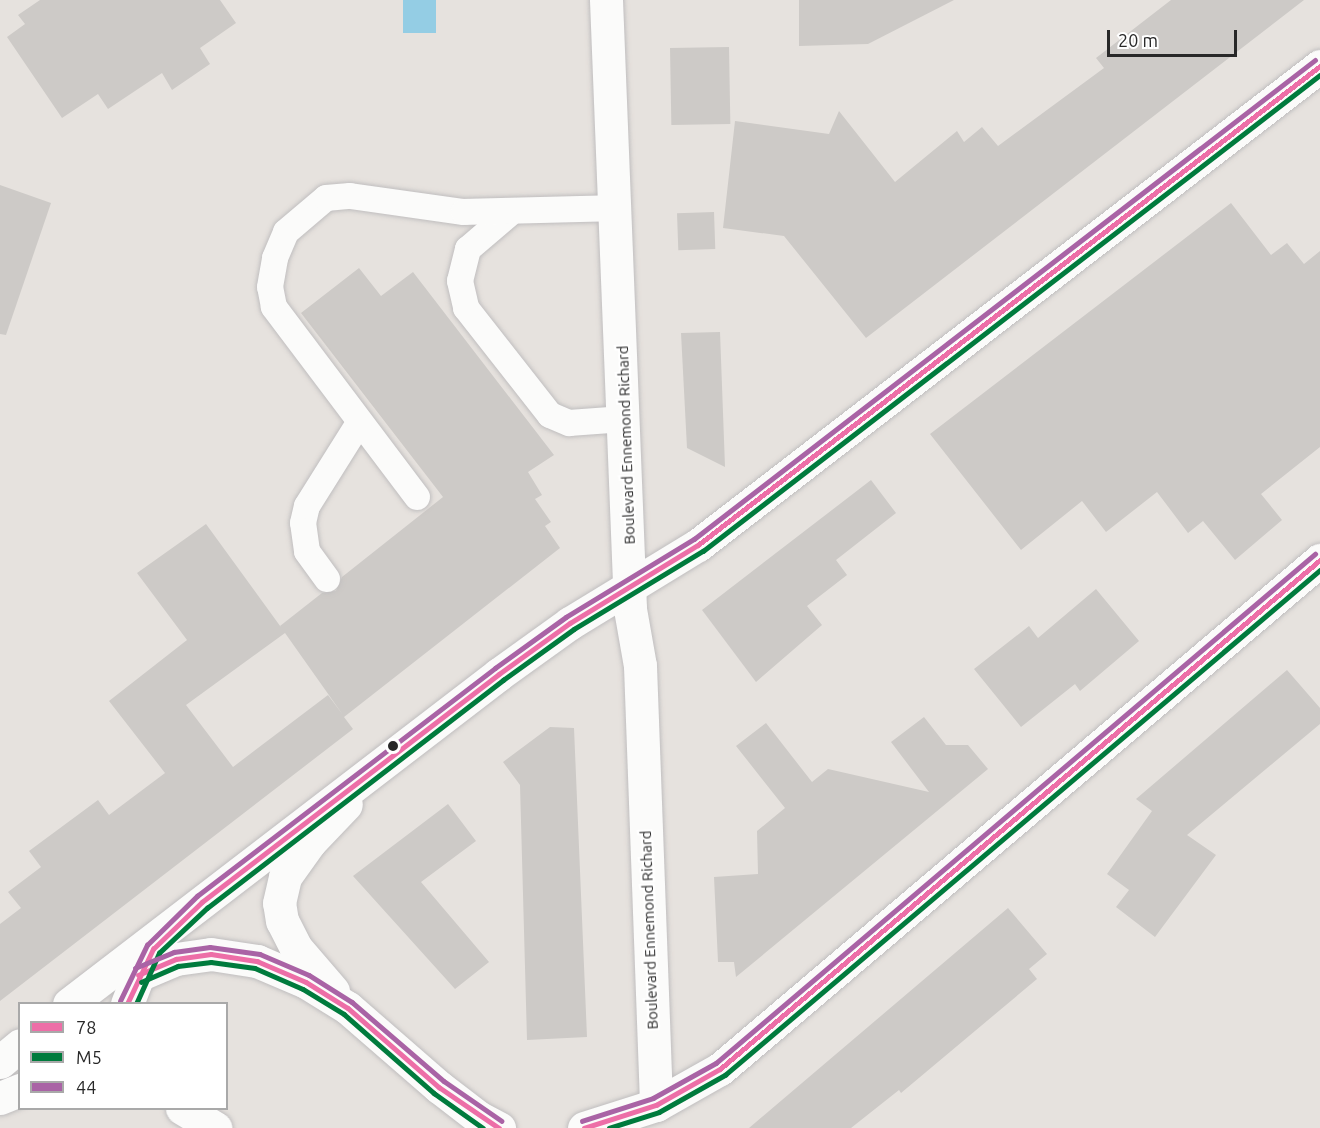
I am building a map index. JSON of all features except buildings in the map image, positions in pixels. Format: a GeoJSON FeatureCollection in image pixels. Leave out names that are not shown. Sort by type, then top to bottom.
{"type":"FeatureCollection","features":[{"type":"Feature","properties":{"kind":"street","name":"Boulevard Ennemond Richard"},"geometry":{"type":"LineString","coordinates":[[606,0],[617,208],[630,584],[640,666],[656,1105]]}},
{"type":"Feature","properties":{"kind":"street"},"geometry":{"type":"LineString","coordinates":[[72,1002],[499,674],[630,584],[698,545],[1320,66]]}},
{"type":"Feature","properties":{"kind":"street"},"geometry":{"type":"LineString","coordinates":[[584,1128],[656,1105],[691,1089],[720,1068],[1320,560]]}},
{"type":"Feature","properties":{"kind":"street"},"geometry":{"type":"LineString","coordinates":[[389,759],[310,842],[285,877],[279,903],[282,921],[296,948],[348,1008],[478,1118],[500,1128]]}},
{"type":"Feature","properties":{"kind":"street"},"geometry":{"type":"LineString","coordinates":[[132,989],[173,926]]}},
{"type":"Feature","properties":{"kind":"street"},"geometry":{"type":"LineString","coordinates":[[132,989],[176,959],[211,954],[257,962],[306,982],[348,1008]]}},
{"type":"Feature","properties":{"kind":"street"},"geometry":{"type":"LineString","coordinates":[[0,1062],[18,1047]]}},
{"type":"Feature","properties":{"kind":"street"},"geometry":{"type":"LineString","coordinates":[[0,1098],[18,1091]]}},
{"type":"Feature","properties":{"kind":"street"},"geometry":{"type":"LineString","coordinates":[[185,1110],[215,1128]]}},
{"type":"Feature","properties":{"kind":"lane"},"geometry":{"type":"LineString","coordinates":[[417,497],[359,423],[274,307],[270,286],[275,258],[286,232],[326,198],[350,196],[410,207],[509,214],[617,208]]}},
{"type":"Feature","properties":{"kind":"lane"},"geometry":{"type":"LineString","coordinates":[[509,214],[468,249],[460,281],[460,294],[466,308],[550,415],[569,423],[624,419]]}},
{"type":"Feature","properties":{"kind":"lane"},"geometry":{"type":"LineString","coordinates":[[327,579],[307,551],[303,523],[307,506],[359,423]]}},
{"type":"Feature","properties":{"kind":"water"},"geometry":{"type":"Polygon","coordinates":[[[403,0],[436,0],[436,33],[403,33],[403,0]]]}},
{"type":"Feature","properties":{"kind":"transit line","name":"44"},"geometry":{"type":"LineString","coordinates":[[120,1001],[147,945],[197,896],[495,668],[566,617],[694,539],[1315,60]]}},
{"type":"Feature","properties":{"kind":"transit line","name":"78"},"geometry":{"type":"LineString","coordinates":[[128,1002],[153,949],[202,902],[499,674],[570,623],[698,545],[1320,66]]}},
{"type":"Feature","properties":{"kind":"transit line","name":"M5"},"geometry":{"type":"LineString","coordinates":[[137,1002],[159,953],[207,908],[503,680],[574,629],[703,551],[1320,75]]}},
{"type":"Feature","properties":{"kind":"transit line","name":"44"},"geometry":{"type":"LineString","coordinates":[[582,1121],[653,1098],[716,1063],[1315,554]]}},
{"type":"Feature","properties":{"kind":"transit line","name":"78"},"geometry":{"type":"LineString","coordinates":[[584,1128],[656,1105],[720,1069],[1320,560]]}},
{"type":"Feature","properties":{"kind":"transit line","name":"M5"},"geometry":{"type":"LineString","coordinates":[[609,1128],[659,1112],[725,1075],[1320,570]]}},
{"type":"Feature","properties":{"kind":"transit line","name":"44"},"geometry":{"type":"LineString","coordinates":[[135,968],[174,952],[210,947],[260,954],[309,975],[352,1002],[444,1081],[502,1121]]}},
{"type":"Feature","properties":{"kind":"transit line","name":"78"},"geometry":{"type":"LineString","coordinates":[[138,975],[176,959],[211,954],[257,961],[306,982],[348,1008],[439,1087],[499,1128]]}},
{"type":"Feature","properties":{"kind":"transit line","name":"M5"},"geometry":{"type":"LineString","coordinates":[[141,982],[178,966],[211,962],[255,968],[303,989],[344,1014],[434,1093],[483,1128]]}}]}
